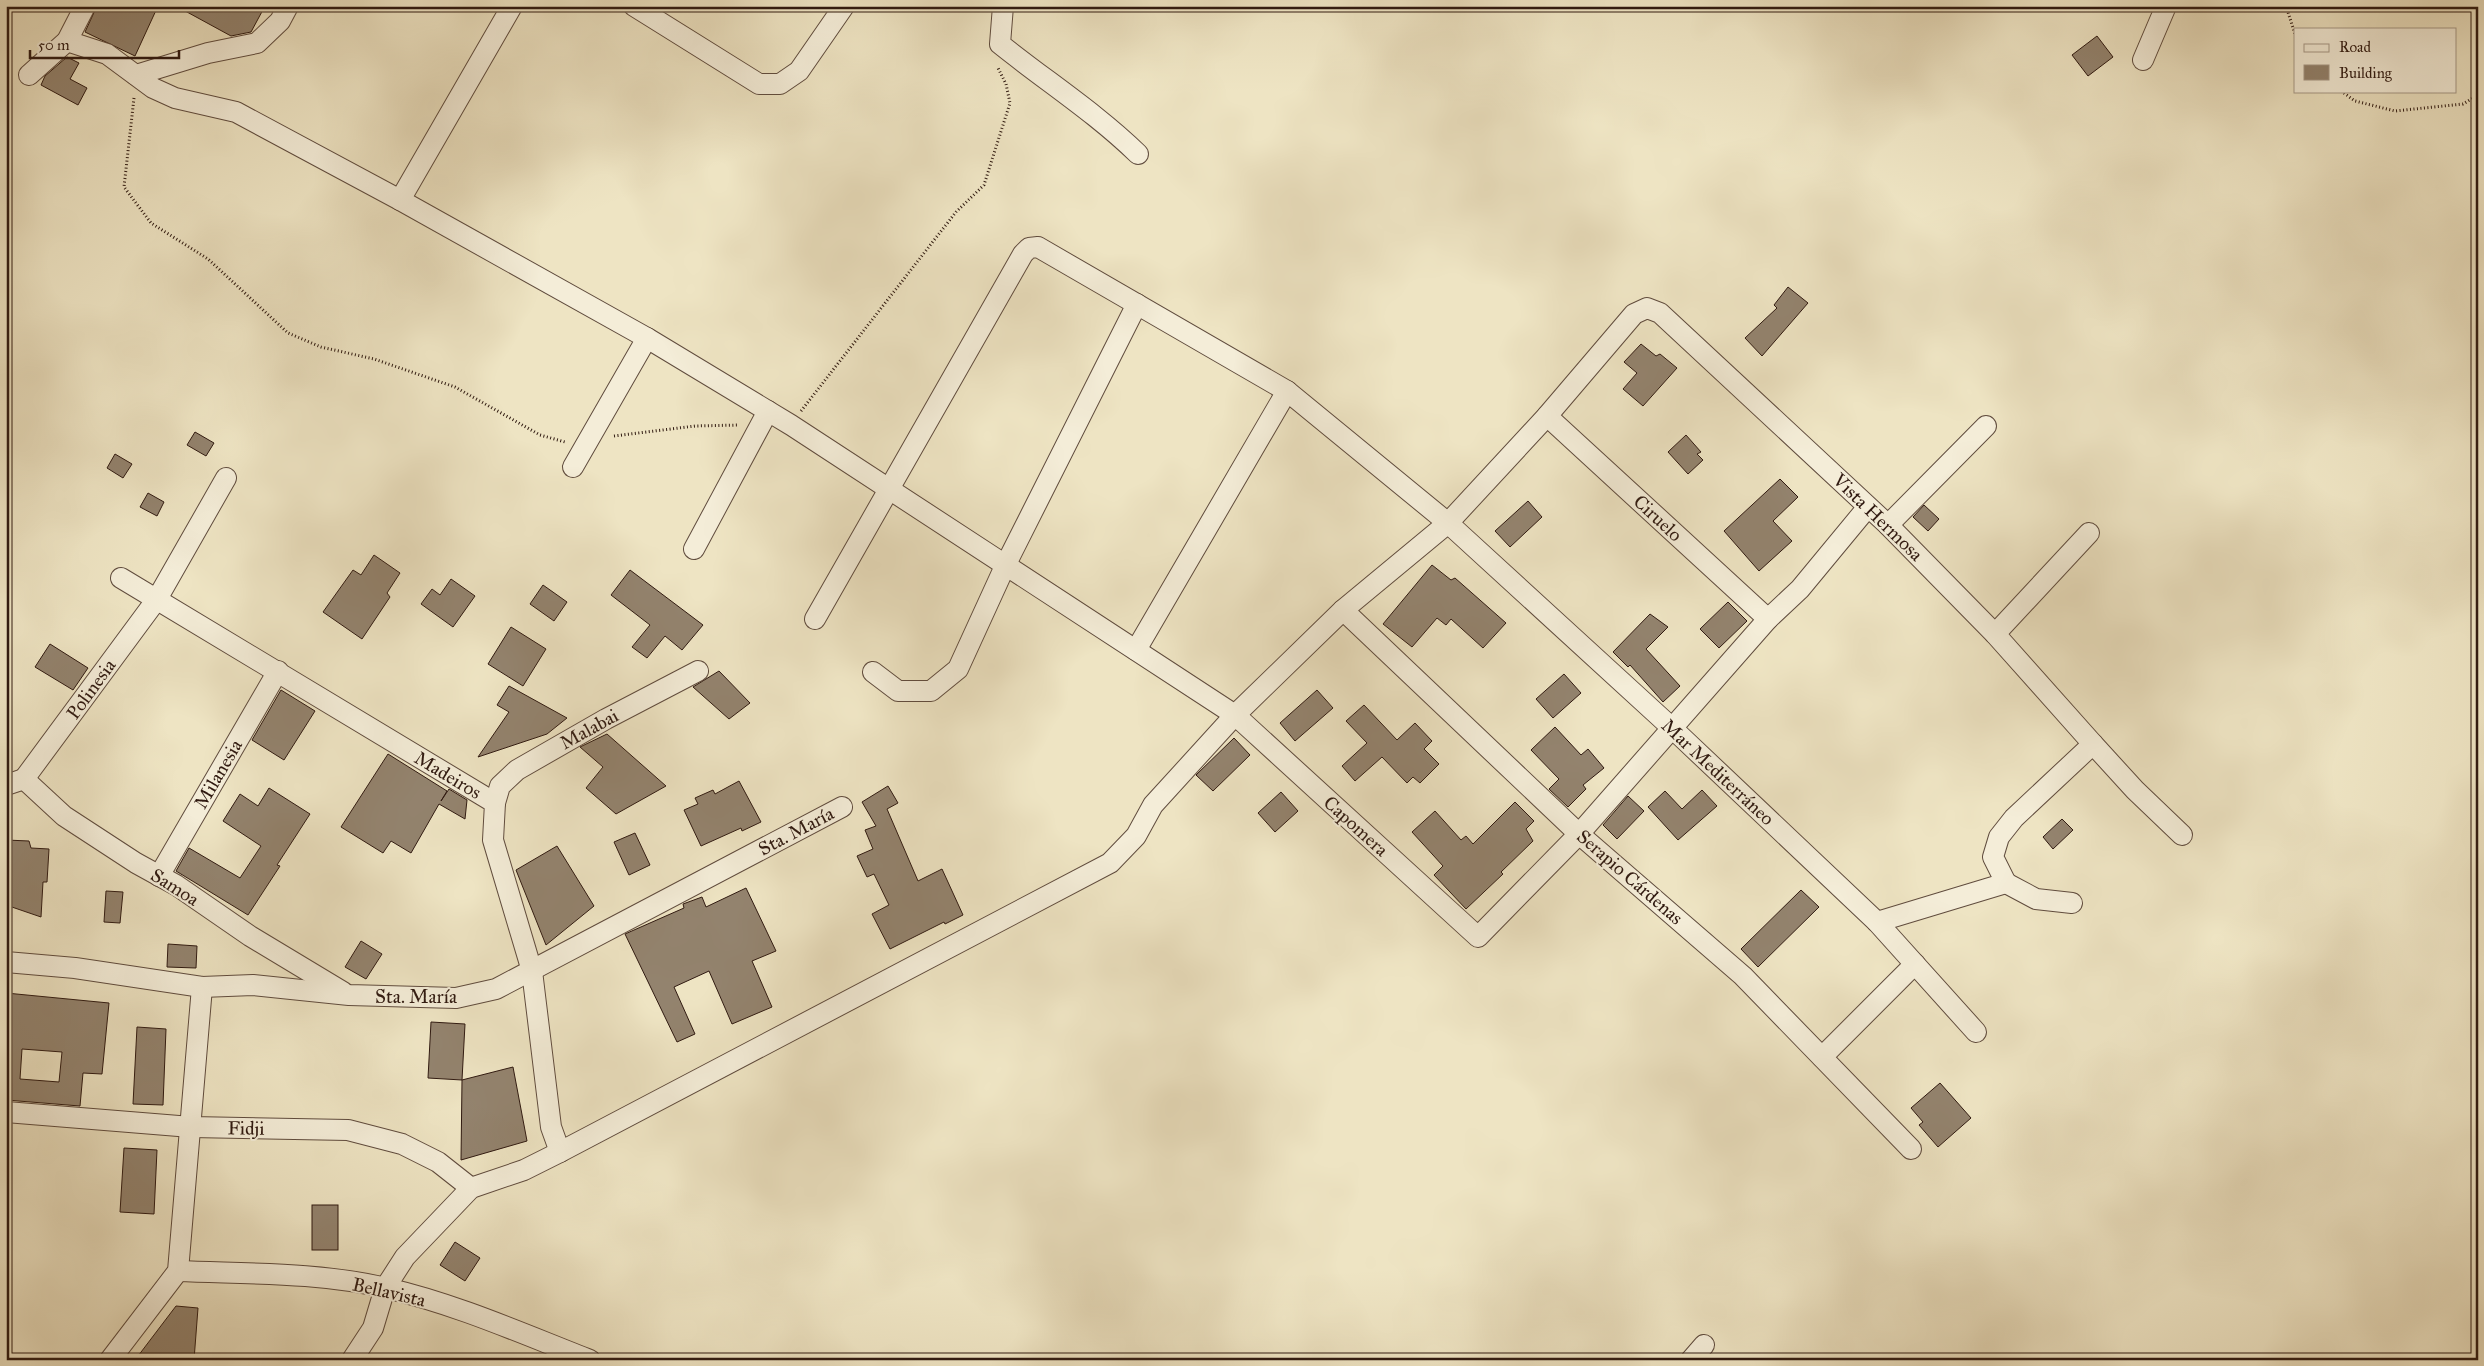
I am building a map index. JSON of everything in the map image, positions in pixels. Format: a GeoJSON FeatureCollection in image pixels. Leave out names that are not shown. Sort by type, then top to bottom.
{"type":"FeatureCollection","features":[{"type":"Feature","properties":{"kind":"street"},"geometry":{"type":"LineString","coordinates":[[30,75],[67,40],[85,6]]}},
{"type":"Feature","properties":{"kind":"street"},"geometry":{"type":"LineString","coordinates":[[136,75],[208,53],[257,43],[280,21],[288,6]]}},
{"type":"Feature","properties":{"kind":"street"},"geometry":{"type":"LineString","coordinates":[[400,200],[512,6]]}},
{"type":"Feature","properties":{"kind":"street"},"geometry":{"type":"LineString","coordinates":[[634,6],[759,84],[780,84],[799,71],[844,6]]}},
{"type":"Feature","properties":{"kind":"street"},"geometry":{"type":"LineString","coordinates":[[1003,6],[1000,44],[1049,83],[1110,127],[1138,154]]}},
{"type":"Feature","properties":{"kind":"street"},"geometry":{"type":"LineString","coordinates":[[2144,60],[2166,6]]}},
{"type":"Feature","properties":{"kind":"street","name":"Capomera"},"geometry":{"type":"LineString","coordinates":[[67,40],[106,54],[153,88],[175,98],[236,112],[400,200],[647,338],[764,418],[791,424],[1235,716],[1478,937],[1579,834]]}},
{"type":"Feature","properties":{"kind":"street","name":"Mar Mediterráneo"},"geometry":{"type":"LineString","coordinates":[[888,488],[1022,254],[1029,248],[1038,247],[1288,391],[1448,523],[1672,728],[1877,922],[1976,1032]]}},
{"type":"Feature","properties":{"kind":"street"},"geometry":{"type":"LineString","coordinates":[[873,672],[898,692],[931,692],[958,669],[1006,564],[1137,304]]}},
{"type":"Feature","properties":{"kind":"street","name":"Vista Hermosa"},"geometry":{"type":"LineString","coordinates":[[1547,416],[1634,314],[1647,308],[1660,313],[1867,508],[1888,525],[1995,634],[2135,790],[2182,834]]}},
{"type":"Feature","properties":{"kind":"street"},"geometry":{"type":"LineString","coordinates":[[573,467],[647,338]]}},
{"type":"Feature","properties":{"kind":"street"},"geometry":{"type":"LineString","coordinates":[[1136,650],[1288,391]]}},
{"type":"Feature","properties":{"kind":"street"},"geometry":{"type":"LineString","coordinates":[[352,1360],[373,1328],[385,1288],[405,1257],[471,1188],[524,1170],[560,1152],[1110,863],[1136,836],[1153,805],[1235,716],[1343,610],[1448,523],[1547,416]]}},
{"type":"Feature","properties":{"kind":"street","name":"Ciruelo"},"geometry":{"type":"LineString","coordinates":[[1547,416],[1768,619]]}},
{"type":"Feature","properties":{"kind":"street"},"geometry":{"type":"LineString","coordinates":[[694,549],[764,418]]}},
{"type":"Feature","properties":{"kind":"street"},"geometry":{"type":"LineString","coordinates":[[1888,525],[1986,426]]}},
{"type":"Feature","properties":{"kind":"street","name":"Polinesia"},"geometry":{"type":"LineString","coordinates":[[15,782],[157,599],[226,478]]}},
{"type":"Feature","properties":{"kind":"street"},"geometry":{"type":"LineString","coordinates":[[815,619],[888,488]]}},
{"type":"Feature","properties":{"kind":"street"},"geometry":{"type":"LineString","coordinates":[[1579,834],[1768,619],[1800,589],[1867,508]]}},
{"type":"Feature","properties":{"kind":"street"},"geometry":{"type":"LineString","coordinates":[[1995,634],[2089,533]]}},
{"type":"Feature","properties":{"kind":"street","name":"Madeiros"},"geometry":{"type":"LineString","coordinates":[[121,578],[495,803],[493,840],[532,971],[551,1127],[560,1152]]}},
{"type":"Feature","properties":{"kind":"street","name":"Serapio Cárdenas"},"geometry":{"type":"LineString","coordinates":[[1343,610],[1579,834],[1743,976],[1911,1149]]}},
{"type":"Feature","properties":{"kind":"street","name":"Milanesia"},"geometry":{"type":"LineString","coordinates":[[159,876],[278,671]]}},
{"type":"Feature","properties":{"kind":"street","name":"Malabai"},"geometry":{"type":"LineString","coordinates":[[495,803],[500,786],[517,770],[606,719],[698,671]]}},
{"type":"Feature","properties":{"kind":"street"},"geometry":{"type":"LineString","coordinates":[[2072,903],[2036,899],[2006,882],[1993,856],[1999,838],[2014,818],[2093,744]]}},
{"type":"Feature","properties":{"kind":"street","name":"Samoa"},"geometry":{"type":"LineString","coordinates":[[15,782],[64,816],[250,936],[348,995]]}},
{"type":"Feature","properties":{"kind":"street","name":"Sta. María"},"geometry":{"type":"LineString","coordinates":[[6,962],[75,968],[202,987],[253,985],[348,995],[456,998],[496,989],[842,807]]}},
{"type":"Feature","properties":{"kind":"street"},"geometry":{"type":"LineString","coordinates":[[1877,922],[2006,882]]}},
{"type":"Feature","properties":{"kind":"street"},"geometry":{"type":"LineString","coordinates":[[1822,1057],[1915,964]]}},
{"type":"Feature","properties":{"kind":"street"},"geometry":{"type":"LineString","coordinates":[[110,1360],[178,1271],[202,987]]}},
{"type":"Feature","properties":{"kind":"street","name":"Fidji"},"geometry":{"type":"LineString","coordinates":[[6,1112],[191,1127],[348,1130],[402,1144],[438,1162],[471,1188]]}},
{"type":"Feature","properties":{"kind":"street","name":"Bellavista"},"geometry":{"type":"LineString","coordinates":[[178,1271],[299,1276],[385,1288],[449,1306],[590,1360]]}},
{"type":"Feature","properties":{"kind":"path"},"geometry":{"type":"LineString","coordinates":[[2286,6],[2294,31]]}},
{"type":"Feature","properties":{"kind":"path"},"geometry":{"type":"LineString","coordinates":[[791,424],[956,212],[984,185],[1010,103],[1006,84],[996,64],[1000,44]]}},
{"type":"Feature","properties":{"kind":"path"},"geometry":{"type":"LineString","coordinates":[[136,75],[124,186],[151,223],[208,259],[288,333],[321,347],[374,360],[455,387],[540,435],[562,442],[764,418]]}},
{"type":"Feature","properties":{"kind":"path"},"geometry":{"type":"LineString","coordinates":[[2342,92],[2355,101],[2395,111],[2464,104],[2478,95]]}},
{"type":"Feature","properties":{"kind":"building"},"geometry":{"type":"Polygon","coordinates":[[[97,6],[158,6],[135,56],[85,32],[97,6]]]}},
{"type":"Feature","properties":{"kind":"building"},"geometry":{"type":"Polygon","coordinates":[[[176,6],[265,6],[251,32],[231,36],[176,6]]]}},
{"type":"Feature","properties":{"kind":"building"},"geometry":{"type":"Polygon","coordinates":[[[2097,36],[2113,57],[2088,76],[2072,55],[2097,36]]]}},
{"type":"Feature","properties":{"kind":"building"},"geometry":{"type":"Polygon","coordinates":[[[67,57],[79,63],[70,79],[87,88],[78,105],[41,85],[45,76],[67,57]]]}},
{"type":"Feature","properties":{"kind":"building"},"geometry":{"type":"Polygon","coordinates":[[[1788,287],[1808,303],[1762,356],[1745,338],[1777,308],[1774,305],[1788,287]]]}},
{"type":"Feature","properties":{"kind":"building"},"geometry":{"type":"Polygon","coordinates":[[[1641,344],[1656,356],[1660,354],[1677,368],[1643,406],[1623,389],[1637,373],[1624,362],[1641,344]]]}},
{"type":"Feature","properties":{"kind":"building"},"geometry":{"type":"Polygon","coordinates":[[[195,432],[214,443],[206,456],[187,445],[195,432]]]}},
{"type":"Feature","properties":{"kind":"building"},"geometry":{"type":"Polygon","coordinates":[[[1686,435],[1701,452],[1697,454],[1703,460],[1688,474],[1668,452],[1686,435]]]}},
{"type":"Feature","properties":{"kind":"building"},"geometry":{"type":"Polygon","coordinates":[[[115,454],[132,464],[123,478],[107,468],[115,454]]]}},
{"type":"Feature","properties":{"kind":"building"},"geometry":{"type":"Polygon","coordinates":[[[1780,479],[1798,497],[1773,521],[1792,541],[1759,571],[1724,531],[1780,479]]]}},
{"type":"Feature","properties":{"kind":"building"},"geometry":{"type":"Polygon","coordinates":[[[148,493],[164,502],[157,516],[140,507],[148,493]]]}},
{"type":"Feature","properties":{"kind":"building"},"geometry":{"type":"Polygon","coordinates":[[[1528,501],[1542,517],[1510,547],[1495,531],[1528,501]]]}},
{"type":"Feature","properties":{"kind":"building"},"geometry":{"type":"Polygon","coordinates":[[[1924,505],[1939,519],[1928,531],[1913,517],[1924,505]]]}},
{"type":"Feature","properties":{"kind":"building"},"geometry":{"type":"Polygon","coordinates":[[[374,555],[400,573],[387,593],[390,597],[362,639],[323,612],[353,570],[361,575],[374,555]]]}},
{"type":"Feature","properties":{"kind":"building"},"geometry":{"type":"Polygon","coordinates":[[[1432,565],[1451,580],[1455,578],[1506,623],[1483,648],[1451,619],[1446,625],[1437,618],[1412,647],[1383,624],[1432,565]]]}},
{"type":"Feature","properties":{"kind":"building"},"geometry":{"type":"Polygon","coordinates":[[[630,570],[703,625],[682,650],[665,636],[647,658],[632,647],[650,625],[611,595],[630,570]]]}},
{"type":"Feature","properties":{"kind":"building"},"geometry":{"type":"Polygon","coordinates":[[[451,579],[475,596],[453,627],[421,604],[432,589],[440,595],[451,579]]]}},
{"type":"Feature","properties":{"kind":"building"},"geometry":{"type":"Polygon","coordinates":[[[543,585],[567,602],[554,621],[530,604],[543,585]]]}},
{"type":"Feature","properties":{"kind":"building"},"geometry":{"type":"Polygon","coordinates":[[[1728,602],[1747,621],[1719,648],[1700,629],[1728,602]]]}},
{"type":"Feature","properties":{"kind":"building"},"geometry":{"type":"Polygon","coordinates":[[[1650,614],[1668,627],[1646,649],[1680,686],[1663,702],[1630,665],[1628,667],[1613,652],[1650,614]]]}},
{"type":"Feature","properties":{"kind":"building"},"geometry":{"type":"Polygon","coordinates":[[[511,627],[546,649],[523,686],[488,664],[511,627]]]}},
{"type":"Feature","properties":{"kind":"building"},"geometry":{"type":"Polygon","coordinates":[[[50,644],[88,668],[73,690],[35,667],[50,644]]]}},
{"type":"Feature","properties":{"kind":"building"},"geometry":{"type":"Polygon","coordinates":[[[719,671],[750,703],[729,719],[693,687],[719,671]]]}},
{"type":"Feature","properties":{"kind":"building"},"geometry":{"type":"Polygon","coordinates":[[[1564,674],[1581,693],[1553,718],[1536,699],[1564,674]]]}},
{"type":"Feature","properties":{"kind":"building"},"geometry":{"type":"Polygon","coordinates":[[[509,686],[567,718],[547,734],[478,757],[509,712],[497,705],[509,686]]]}},
{"type":"Feature","properties":{"kind":"building"},"geometry":{"type":"Polygon","coordinates":[[[281,690],[315,711],[284,760],[252,740],[281,690]]]}},
{"type":"Feature","properties":{"kind":"building"},"geometry":{"type":"Polygon","coordinates":[[[1317,690],[1333,708],[1295,741],[1280,723],[1317,690]]]}},
{"type":"Feature","properties":{"kind":"building"},"geometry":{"type":"Polygon","coordinates":[[[1364,705],[1397,740],[1415,723],[1432,741],[1424,749],[1439,764],[1420,783],[1413,777],[1407,783],[1382,757],[1355,781],[1342,766],[1367,743],[1346,721],[1364,705]]]}},
{"type":"Feature","properties":{"kind":"building"},"geometry":{"type":"Polygon","coordinates":[[[1555,727],[1581,755],[1588,749],[1604,768],[1583,785],[1586,789],[1568,807],[1549,789],[1559,779],[1531,750],[1555,727]]]}},
{"type":"Feature","properties":{"kind":"building"},"geometry":{"type":"Polygon","coordinates":[[[607,734],[666,786],[616,814],[586,788],[603,767],[580,747],[607,734]]]}},
{"type":"Feature","properties":{"kind":"building"},"geometry":{"type":"Polygon","coordinates":[[[1234,738],[1250,755],[1213,791],[1196,775],[1234,738]]]}},
{"type":"Feature","properties":{"kind":"building"},"geometry":{"type":"Polygon","coordinates":[[[388,754],[447,791],[441,801],[449,789],[467,800],[465,819],[439,804],[411,853],[391,841],[383,853],[341,827],[388,754]]]}},
{"type":"Feature","properties":{"kind":"building"},"geometry":{"type":"Polygon","coordinates":[[[739,781],[761,822],[742,831],[741,828],[701,846],[684,810],[698,804],[695,798],[713,790],[715,794],[739,781]]]}},
{"type":"Feature","properties":{"kind":"building"},"geometry":{"type":"Polygon","coordinates":[[[888,786],[898,803],[887,809],[918,881],[942,869],[963,915],[945,924],[944,922],[890,949],[872,914],[889,905],[874,874],[867,877],[857,856],[873,849],[865,830],[876,826],[862,802],[888,786]]]}},
{"type":"Feature","properties":{"kind":"building"},"geometry":{"type":"Polygon","coordinates":[[[269,788],[310,814],[277,865],[280,866],[248,915],[176,871],[189,848],[240,878],[261,846],[223,821],[240,794],[258,806],[269,788]]]}},
{"type":"Feature","properties":{"kind":"building"},"geometry":{"type":"Polygon","coordinates":[[[1702,790],[1717,806],[1678,840],[1648,807],[1665,791],[1682,809],[1702,790]]]}},
{"type":"Feature","properties":{"kind":"building"},"geometry":{"type":"Polygon","coordinates":[[[1281,792],[1298,811],[1275,832],[1258,813],[1281,792]]]}},
{"type":"Feature","properties":{"kind":"building"},"geometry":{"type":"Polygon","coordinates":[[[1628,796],[1644,811],[1617,839],[1603,825],[1628,796]]]}},
{"type":"Feature","properties":{"kind":"building"},"geometry":{"type":"Polygon","coordinates":[[[1515,802],[1534,821],[1526,829],[1533,841],[1501,872],[1503,874],[1466,909],[1434,875],[1443,866],[1412,832],[1435,811],[1461,840],[1466,836],[1473,844],[1515,802]]]}},
{"type":"Feature","properties":{"kind":"building"},"geometry":{"type":"Polygon","coordinates":[[[2062,819],[2073,830],[2053,849],[2043,837],[2062,819]]]}},
{"type":"Feature","properties":{"kind":"building"},"geometry":{"type":"Polygon","coordinates":[[[635,833],[650,865],[629,875],[614,842],[635,833]]]}},
{"type":"Feature","properties":{"kind":"building"},"geometry":{"type":"Polygon","coordinates":[[[6,840],[29,841],[31,848],[49,849],[47,882],[43,882],[41,917],[6,905],[6,840]]]}},
{"type":"Feature","properties":{"kind":"building"},"geometry":{"type":"Polygon","coordinates":[[[557,846],[594,906],[546,945],[516,870],[557,846]]]}},
{"type":"Feature","properties":{"kind":"building"},"geometry":{"type":"Polygon","coordinates":[[[746,888],[776,951],[752,961],[772,1007],[732,1024],[709,971],[674,987],[695,1034],[677,1042],[625,934],[684,908],[683,904],[702,897],[706,907],[746,888]]]}},
{"type":"Feature","properties":{"kind":"building"},"geometry":{"type":"Polygon","coordinates":[[[1801,890],[1819,907],[1758,967],[1741,949],[1801,890]]]}},
{"type":"Feature","properties":{"kind":"building"},"geometry":{"type":"Polygon","coordinates":[[[106,891],[123,892],[120,923],[104,922],[106,891]]]}},
{"type":"Feature","properties":{"kind":"building"},"geometry":{"type":"Polygon","coordinates":[[[361,941],[382,954],[366,979],[345,967],[361,941]]]}},
{"type":"Feature","properties":{"kind":"building"},"geometry":{"type":"Polygon","coordinates":[[[168,944],[197,946],[196,968],[167,967],[168,944]]]}},
{"type":"Feature","properties":{"kind":"building"},"geometry":{"type":"Polygon","coordinates":[[[6,993],[109,1003],[102,1074],[83,1073],[80,1106],[6,1100],[6,993]],[[22,1049],[20,1079],[59,1082],[62,1052],[22,1049]]]}},
{"type":"Feature","properties":{"kind":"building"},"geometry":{"type":"Polygon","coordinates":[[[431,1022],[465,1024],[462,1080],[428,1078],[431,1022]]]}},
{"type":"Feature","properties":{"kind":"building"},"geometry":{"type":"Polygon","coordinates":[[[137,1027],[166,1029],[163,1105],[133,1104],[137,1027]]]}},
{"type":"Feature","properties":{"kind":"building"},"geometry":{"type":"Polygon","coordinates":[[[513,1067],[527,1141],[461,1160],[462,1080],[513,1067]]]}},
{"type":"Feature","properties":{"kind":"building"},"geometry":{"type":"Polygon","coordinates":[[[1940,1083],[1971,1118],[1938,1147],[1919,1125],[1923,1122],[1911,1108],[1940,1083]]]}},
{"type":"Feature","properties":{"kind":"building"},"geometry":{"type":"Polygon","coordinates":[[[124,1148],[157,1150],[154,1214],[120,1212],[124,1148]]]}},
{"type":"Feature","properties":{"kind":"building"},"geometry":{"type":"Polygon","coordinates":[[[312,1205],[338,1205],[338,1250],[312,1250],[312,1205]]]}},
{"type":"Feature","properties":{"kind":"building"},"geometry":{"type":"Polygon","coordinates":[[[455,1242],[480,1258],[465,1281],[440,1265],[455,1242]]]}},
{"type":"Feature","properties":{"kind":"building"},"geometry":{"type":"Polygon","coordinates":[[[176,1306],[198,1308],[194,1360],[135,1360],[176,1306]]]}}]}
